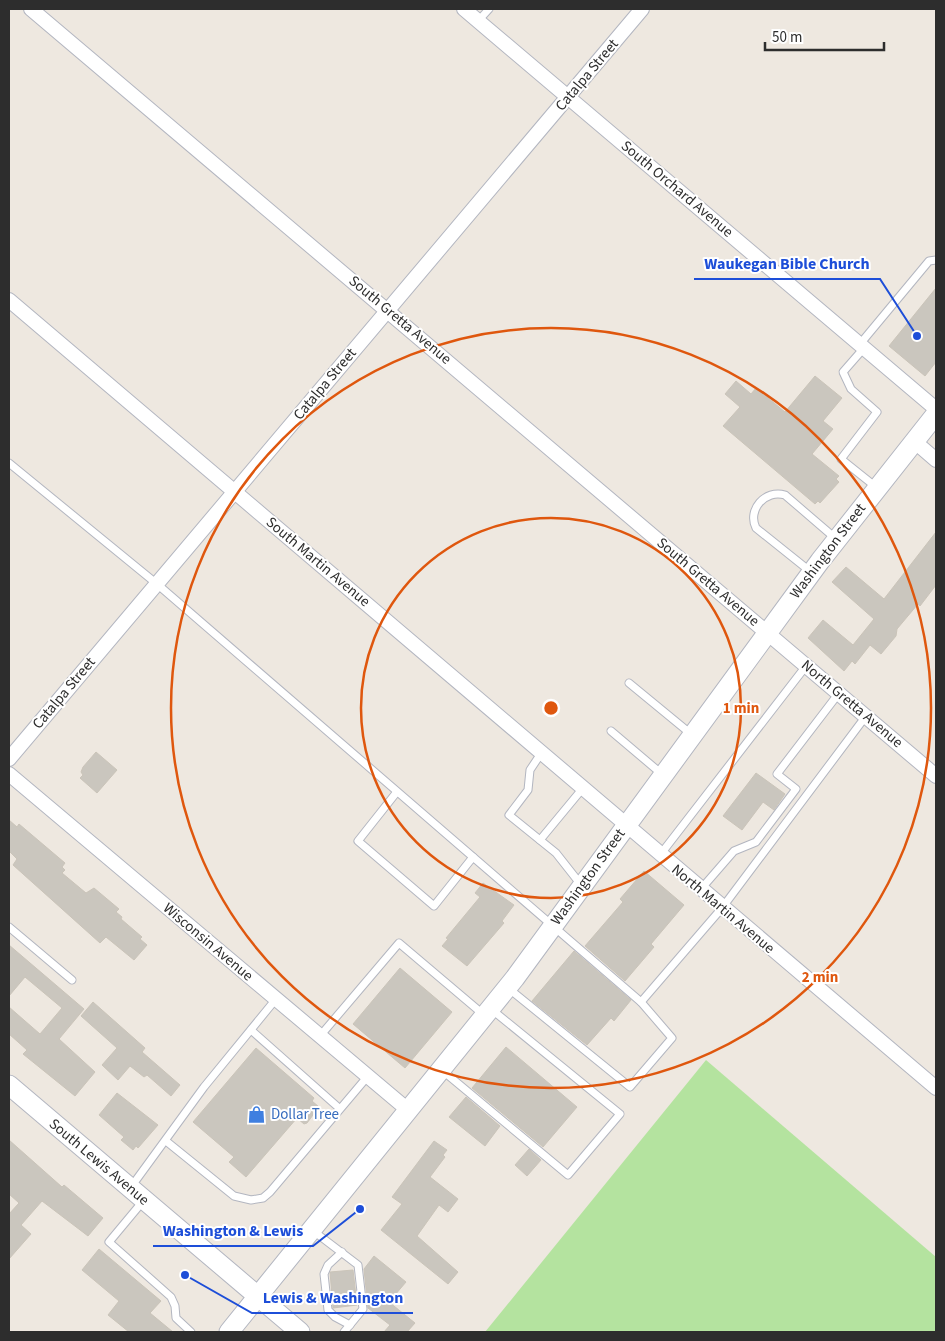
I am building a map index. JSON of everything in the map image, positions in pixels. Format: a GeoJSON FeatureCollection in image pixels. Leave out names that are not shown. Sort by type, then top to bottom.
{"type":"FeatureCollection","features":[{"type":"Feature","properties":{"kind":"main road","name":"Washington Street"},"geometry":{"type":"LineString","coordinates":[[229,1332],[507,988],[812,572],[936,414]]}},
{"type":"Feature","properties":{"kind":"main road","name":"South Lewis Avenue"},"geometry":{"type":"LineString","coordinates":[[9,1085],[300,1332]]}},
{"type":"Feature","properties":{"kind":"street","name":"South Gretta Avenue"},"geometry":{"type":"LineString","coordinates":[[31,9],[768,632]]}},
{"type":"Feature","properties":{"kind":"street","name":"South Orchard Avenue"},"geometry":{"type":"LineString","coordinates":[[464,9],[936,409]]}},
{"type":"Feature","properties":{"kind":"street","name":"Catalpa Street"},"geometry":{"type":"LineString","coordinates":[[9,759],[642,9]]}},
{"type":"Feature","properties":{"kind":"street","name":"South Martin Avenue"},"geometry":{"type":"LineString","coordinates":[[9,300],[627,824]]}},
{"type":"Feature","properties":{"kind":"street"},"geometry":{"type":"LineString","coordinates":[[914,441],[936,460]]}},
{"type":"Feature","properties":{"kind":"street","name":"North Gretta Avenue"},"geometry":{"type":"LineString","coordinates":[[768,632],[936,776]]}},
{"type":"Feature","properties":{"kind":"street","name":"Wisconsin Avenue"},"geometry":{"type":"LineString","coordinates":[[9,774],[408,1110]]}},
{"type":"Feature","properties":{"kind":"street","name":"North Martin Avenue"},"geometry":{"type":"LineString","coordinates":[[627,824],[660,856],[936,1088]]}},
{"type":"Feature","properties":{"kind":"lane"},"geometry":{"type":"LineString","coordinates":[[478,21],[489,9]]}},
{"type":"Feature","properties":{"kind":"lane"},"geometry":{"type":"LineString","coordinates":[[877,487],[841,459],[877,412],[851,389],[842,372],[929,261],[936,260]]}},
{"type":"Feature","properties":{"kind":"lane"},"geometry":{"type":"LineString","coordinates":[[9,463],[157,584],[396,792],[554,925],[642,1002],[672,1038],[630,1087],[507,988]]}},
{"type":"Feature","properties":{"kind":"lane"},"geometry":{"type":"LineString","coordinates":[[812,572],[756,528],[754,517],[761,500],[768,494],[778,492],[785,494],[837,540]]}},
{"type":"Feature","properties":{"kind":"lane"},"geometry":{"type":"LineString","coordinates":[[660,856],[806,666]]}},
{"type":"Feature","properties":{"kind":"lane"},"geometry":{"type":"LineString","coordinates":[[629,684],[692,735]]}},
{"type":"Feature","properties":{"kind":"lane"},"geometry":{"type":"LineString","coordinates":[[700,889],[734,851],[756,842],[796,789],[777,774],[839,693]]}},
{"type":"Feature","properties":{"kind":"lane"},"geometry":{"type":"LineString","coordinates":[[642,1002],[722,908],[866,716]]}},
{"type":"Feature","properties":{"kind":"lane"},"geometry":{"type":"LineString","coordinates":[[611,731],[663,775]]}},
{"type":"Feature","properties":{"kind":"lane"},"geometry":{"type":"LineString","coordinates":[[542,752],[530,770],[528,790],[509,815],[556,853],[582,886]]}},
{"type":"Feature","properties":{"kind":"lane"},"geometry":{"type":"LineString","coordinates":[[540,840],[584,788]]}},
{"type":"Feature","properties":{"kind":"lane"},"geometry":{"type":"LineString","coordinates":[[396,792],[358,841],[434,906],[473,857]]}},
{"type":"Feature","properties":{"kind":"lane"},"geometry":{"type":"LineString","coordinates":[[9,927],[72,980]]}},
{"type":"Feature","properties":{"kind":"lane"},"geometry":{"type":"LineString","coordinates":[[320,1036],[399,943],[620,1114],[568,1175],[441,1070]]}},
{"type":"Feature","properties":{"kind":"lane"},"geometry":{"type":"LineString","coordinates":[[191,1332],[176,1318],[175,1306],[171,1298],[109,1242],[166,1141],[204,1087],[276,999]]}},
{"type":"Feature","properties":{"kind":"lane"},"geometry":{"type":"LineString","coordinates":[[251,1030],[339,1108]]}},
{"type":"Feature","properties":{"kind":"lane"},"geometry":{"type":"LineString","coordinates":[[166,1141],[234,1196],[251,1200],[257,1199],[270,1192],[339,1108],[368,1076]]}},
{"type":"Feature","properties":{"kind":"lane"},"geometry":{"type":"LineString","coordinates":[[312,1230],[358,1264],[364,1304],[361,1313],[344,1332]]}},
{"type":"Feature","properties":{"kind":"lane"},"geometry":{"type":"LineString","coordinates":[[342,1252],[328,1265],[324,1274],[328,1310],[335,1317],[350,1325]]}},
{"type":"Feature","properties":{"kind":"green space"},"geometry":{"type":"Polygon","coordinates":[[[706,1060],[936,1257],[936,1332],[485,1332],[706,1060]]]}},
{"type":"Feature","properties":{"kind":"building"},"geometry":{"type":"Polygon","coordinates":[[[936,288],[936,362],[925,376],[889,346],[936,288]]]}},
{"type":"Feature","properties":{"kind":"building"},"geometry":{"type":"Polygon","coordinates":[[[815,376],[842,398],[823,421],[833,429],[812,454],[839,476],[836,479],[839,482],[820,503],[818,501],[815,504],[723,426],[740,407],[725,394],[736,381],[751,394],[756,388],[785,412],[815,376]]]}},
{"type":"Feature","properties":{"kind":"building"},"geometry":{"type":"Polygon","coordinates":[[[936,532],[936,585],[920,606],[918,604],[897,629],[896,636],[881,654],[870,645],[855,664],[852,661],[844,671],[808,638],[823,620],[853,645],[874,619],[832,582],[846,567],[884,599],[936,532]]]}},
{"type":"Feature","properties":{"kind":"building"},"geometry":{"type":"Polygon","coordinates":[[[96,752],[117,770],[97,793],[80,778],[83,775],[81,772],[83,767],[96,752]]]}},
{"type":"Feature","properties":{"kind":"building"},"geometry":{"type":"Polygon","coordinates":[[[756,773],[785,794],[774,810],[763,802],[742,830],[723,816],[756,773]]]}},
{"type":"Feature","properties":{"kind":"building"},"geometry":{"type":"Polygon","coordinates":[[[9,820],[17,827],[19,824],[65,863],[62,867],[65,870],[62,873],[86,893],[94,888],[119,909],[116,912],[122,917],[121,919],[142,937],[140,939],[147,945],[134,960],[106,937],[100,943],[13,865],[17,859],[9,851],[9,820]]]}},
{"type":"Feature","properties":{"kind":"building"},"geometry":{"type":"Polygon","coordinates":[[[644,871],[684,905],[651,944],[654,947],[625,981],[585,946],[623,902],[620,899],[644,871]]]}},
{"type":"Feature","properties":{"kind":"building"},"geometry":{"type":"Polygon","coordinates":[[[483,883],[514,905],[502,921],[504,923],[467,966],[442,946],[448,939],[446,938],[480,897],[475,893],[483,883]]]}},
{"type":"Feature","properties":{"kind":"building"},"geometry":{"type":"Polygon","coordinates":[[[9,945],[84,1009],[59,1039],[95,1072],[75,1096],[23,1054],[27,1050],[9,1034],[9,1007],[40,1034],[62,1008],[25,977],[9,996],[9,945]]]}},
{"type":"Feature","properties":{"kind":"building"},"geometry":{"type":"Polygon","coordinates":[[[574,951],[631,1000],[614,1021],[611,1018],[587,1045],[532,1001],[574,951]]]}},
{"type":"Feature","properties":{"kind":"building"},"geometry":{"type":"Polygon","coordinates":[[[400,968],[452,1012],[405,1068],[353,1024],[400,968]]]}},
{"type":"Feature","properties":{"kind":"building"},"geometry":{"type":"Polygon","coordinates":[[[93,1002],[145,1048],[142,1052],[180,1085],[171,1096],[147,1075],[144,1077],[130,1066],[118,1080],[102,1065],[117,1048],[81,1016],[93,1002]]]}},
{"type":"Feature","properties":{"kind":"building"},"geometry":{"type":"Polygon","coordinates":[[[506,1047],[577,1107],[543,1147],[472,1088],[506,1047]]]}},
{"type":"Feature","properties":{"kind":"building","name":"Dollar Tree"},"geometry":{"type":"Polygon","coordinates":[[[256,1048],[314,1098],[312,1101],[319,1107],[307,1123],[304,1124],[297,1118],[246,1177],[229,1162],[234,1157],[193,1122],[256,1048]]]}},
{"type":"Feature","properties":{"kind":"building"},"geometry":{"type":"Polygon","coordinates":[[[117,1093],[158,1125],[138,1148],[136,1146],[133,1150],[121,1140],[124,1137],[99,1115],[117,1093]]]}},
{"type":"Feature","properties":{"kind":"building"},"geometry":{"type":"Polygon","coordinates":[[[466,1097],[500,1126],[485,1146],[449,1117],[466,1097]]]}},
{"type":"Feature","properties":{"kind":"building"},"geometry":{"type":"Polygon","coordinates":[[[9,1140],[62,1187],[64,1185],[103,1218],[88,1236],[42,1201],[21,1225],[31,1234],[9,1259],[9,1214],[19,1203],[9,1194],[9,1140]]]}},
{"type":"Feature","properties":{"kind":"building"},"geometry":{"type":"Polygon","coordinates":[[[434,1141],[447,1150],[443,1155],[445,1157],[430,1177],[458,1199],[448,1212],[439,1205],[417,1236],[458,1272],[448,1284],[381,1230],[402,1204],[392,1197],[434,1141]]]}},
{"type":"Feature","properties":{"kind":"building"},"geometry":{"type":"Polygon","coordinates":[[[529,1149],[541,1160],[527,1176],[515,1165],[529,1149]]]}},
{"type":"Feature","properties":{"kind":"building"},"geometry":{"type":"Polygon","coordinates":[[[99,1249],[161,1301],[150,1313],[173,1332],[129,1332],[108,1315],[119,1301],[82,1270],[99,1249]]]}},
{"type":"Feature","properties":{"kind":"building"},"geometry":{"type":"Polygon","coordinates":[[[374,1256],[406,1282],[389,1302],[415,1323],[407,1332],[384,1332],[390,1325],[368,1308],[364,1269],[374,1256]]]}},
{"type":"Feature","properties":{"kind":"building"},"geometry":{"type":"Polygon","coordinates":[[[353,1270],[357,1305],[333,1308],[330,1272],[353,1270]]]}},
{"type":"Feature","properties":{"kind":"place","name":"Waukegan Bible Church"},"geometry":{"type":"Point","coordinates":[917,336]}},
{"type":"Feature","properties":{"kind":"place","name":"Dollar Tree"},"geometry":{"type":"Point","coordinates":[257,1114]}},
{"type":"Feature","properties":{"kind":"place","name":"Washington & Lewis"},"geometry":{"type":"Point","coordinates":[360,1209]}},
{"type":"Feature","properties":{"kind":"place","name":"Lewis & Washington"},"geometry":{"type":"Point","coordinates":[185,1275]}}]}
